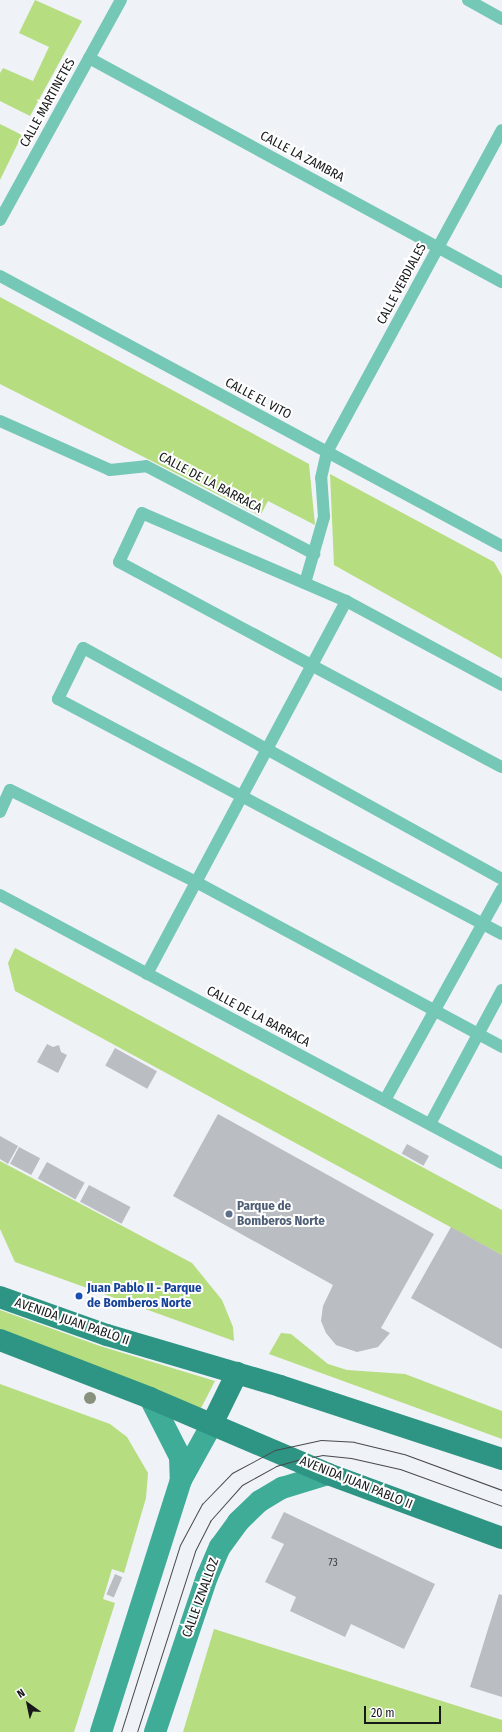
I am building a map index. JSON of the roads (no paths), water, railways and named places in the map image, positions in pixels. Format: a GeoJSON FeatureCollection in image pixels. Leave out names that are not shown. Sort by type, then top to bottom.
{"type":"FeatureCollection","features":[{"type":"Feature","properties":{"kind":"main road","name":"AVENIDA JUAN PABLO II"},"geometry":{"type":"LineString","coordinates":[[0,1297],[107,1335],[237,1373],[502,1459]]}},
{"type":"Feature","properties":{"kind":"main road","name":"AVENIDA JUAN PABLO II"},"geometry":{"type":"LineString","coordinates":[[0,1340],[150,1398],[328,1474],[502,1538]]}},
{"type":"Feature","properties":{"kind":"main road"},"geometry":{"type":"LineString","coordinates":[[101,1732],[181,1480],[212,1424],[237,1373]]}},
{"type":"Feature","properties":{"kind":"main road"},"geometry":{"type":"LineString","coordinates":[[150,1398],[180,1458],[181,1480]]}},
{"type":"Feature","properties":{"kind":"main road","name":"CALLE IZNALLOZ"},"geometry":{"type":"LineString","coordinates":[[155,1732],[207,1577],[220,1547],[238,1522],[260,1501],[282,1488],[328,1474]]}},
{"type":"Feature","properties":{"kind":"lane","name":"CALLE MARTINETES"},"geometry":{"type":"LineString","coordinates":[[0,220],[121,0]]}},
{"type":"Feature","properties":{"kind":"lane"},"geometry":{"type":"LineString","coordinates":[[468,0],[502,18]]}},
{"type":"Feature","properties":{"kind":"lane","name":"CALLE LA ZAMBRA"},"geometry":{"type":"LineString","coordinates":[[89,58],[502,282]]}},
{"type":"Feature","properties":{"kind":"lane","name":"CALLE VERDIALES"},"geometry":{"type":"LineString","coordinates":[[305,583],[324,517],[321,478],[327,452],[502,130]]}},
{"type":"Feature","properties":{"kind":"lane","name":"CALLE EL VITO"},"geometry":{"type":"LineString","coordinates":[[0,276],[502,546]]}},
{"type":"Feature","properties":{"kind":"lane","name":"CALLE DE LA BARRACA"},"geometry":{"type":"LineString","coordinates":[[0,421],[110,470],[146,466],[314,554]]}},
{"type":"Feature","properties":{"kind":"lane"},"geometry":{"type":"LineString","coordinates":[[502,685],[346,601],[142,513],[120,562],[314,664],[502,767]]}},
{"type":"Feature","properties":{"kind":"lane"},"geometry":{"type":"LineString","coordinates":[[147,974],[314,664],[346,601]]}},
{"type":"Feature","properties":{"kind":"lane"},"geometry":{"type":"LineString","coordinates":[[502,879],[83,648],[58,699],[502,934]]}},
{"type":"Feature","properties":{"kind":"lane"},"geometry":{"type":"LineString","coordinates":[[0,812],[10,790],[196,882],[502,1047]]}},
{"type":"Feature","properties":{"kind":"lane"},"geometry":{"type":"LineString","coordinates":[[386,1100],[502,889]]}},
{"type":"Feature","properties":{"kind":"lane","name":"CALLE DE LA BARRACA"},"geometry":{"type":"LineString","coordinates":[[0,895],[502,1163]]}},
{"type":"Feature","properties":{"kind":"lane"},"geometry":{"type":"LineString","coordinates":[[430,1124],[502,990]]}},
{"type":"Feature","properties":{"kind":"tram line"},"geometry":{"type":"LineString","coordinates":[[121,1732],[180,1545],[202,1504],[232,1473],[275,1450],[321,1440],[354,1442],[404,1454],[502,1490]]}},
{"type":"Feature","properties":{"kind":"tram line"},"geometry":{"type":"LineString","coordinates":[[137,1732],[195,1551],[210,1521],[242,1485],[276,1466],[322,1455],[351,1458],[400,1469],[502,1506]]}},
{"type":"Feature","properties":{"kind":"place","name":"Parque de Bomberos Norte"},"geometry":{"type":"Point","coordinates":[229,1214]}},
{"type":"Feature","properties":{"kind":"place","name":"Juan Pablo II - Parque de Bomberos Norte"},"geometry":{"type":"Point","coordinates":[79,1296]}}]}
